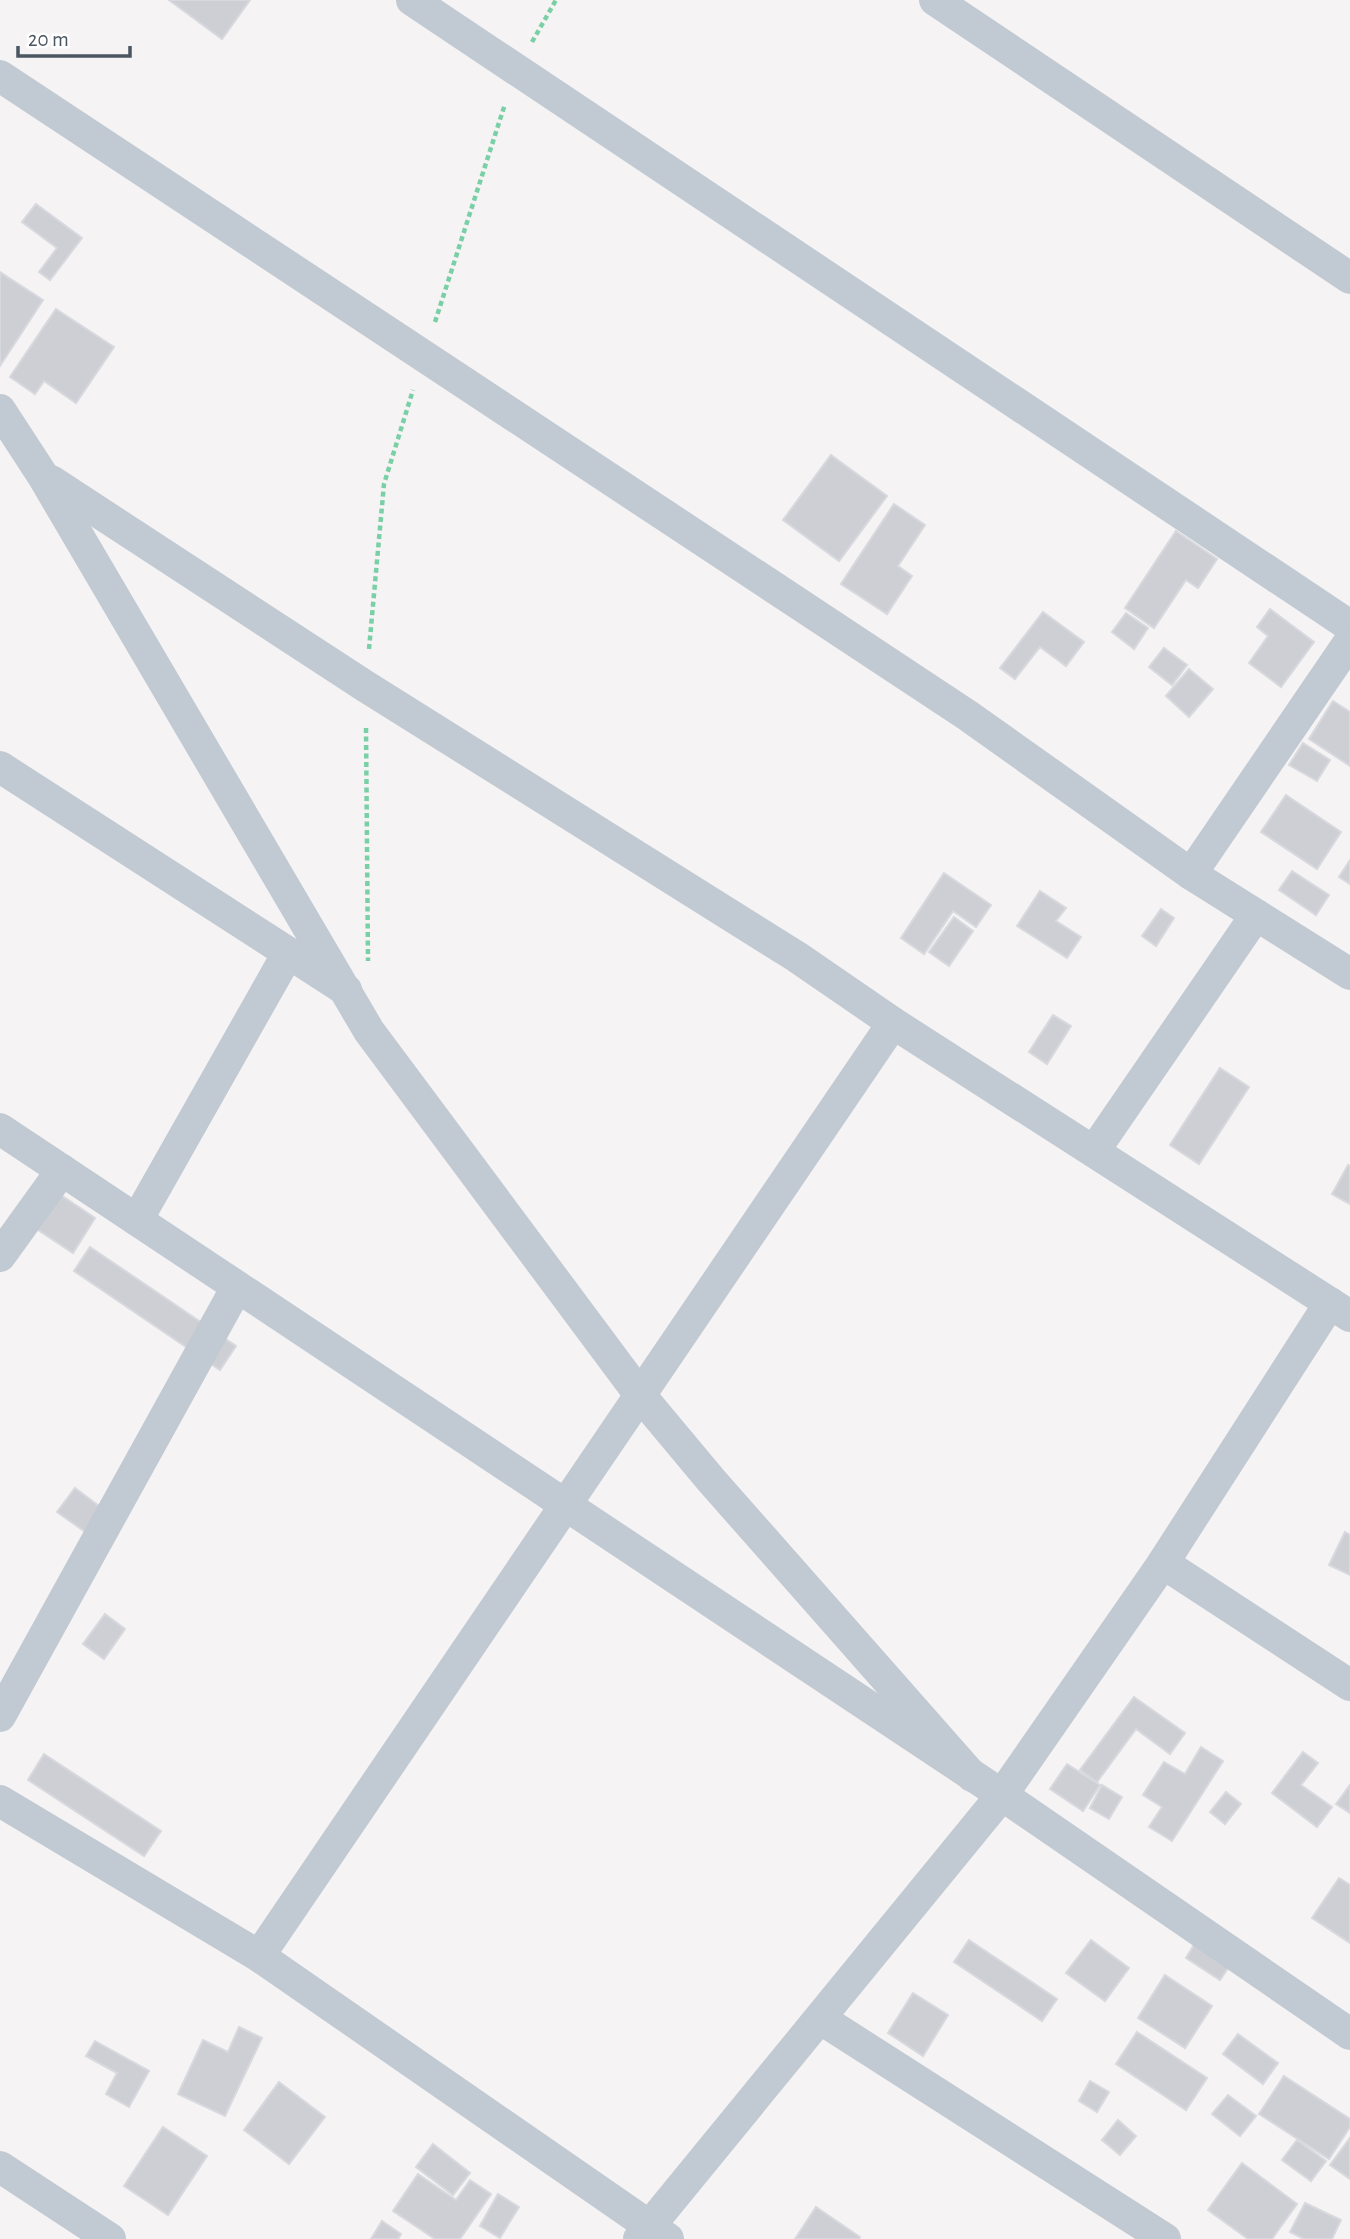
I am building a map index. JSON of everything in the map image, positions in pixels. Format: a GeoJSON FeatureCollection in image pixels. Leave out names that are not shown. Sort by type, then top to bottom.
{"type":"FeatureCollection","features":[{"type":"Feature","properties":{"kind":"street"},"geometry":{"type":"LineString","coordinates":[[412,0],[1350,626]]}},
{"type":"Feature","properties":{"kind":"street"},"geometry":{"type":"LineString","coordinates":[[934,0],[1350,278]]}},
{"type":"Feature","properties":{"kind":"street"},"geometry":{"type":"LineString","coordinates":[[0,76],[967,715],[1191,874],[1350,974]]}},
{"type":"Feature","properties":{"kind":"street"},"geometry":{"type":"LineString","coordinates":[[0,410],[43,476],[348,991],[369,1031],[640,1395],[710,1480],[972,1776]]}},
{"type":"Feature","properties":{"kind":"street"},"geometry":{"type":"LineString","coordinates":[[0,447],[365,686],[797,957],[893,1023],[1340,1310],[1002,1795],[821,2019],[652,2235],[259,1956],[0,1801]]}},
{"type":"Feature","properties":{"kind":"street"},"geometry":{"type":"LineString","coordinates":[[1191,874],[1350,641]]}},
{"type":"Feature","properties":{"kind":"street"},"geometry":{"type":"LineString","coordinates":[[0,767],[288,955],[348,991]]}},
{"type":"Feature","properties":{"kind":"street"},"geometry":{"type":"LineString","coordinates":[[1094,1151],[1256,915]]}},
{"type":"Feature","properties":{"kind":"street"},"geometry":{"type":"LineString","coordinates":[[137,1220],[288,955]]}},
{"type":"Feature","properties":{"kind":"street"},"geometry":{"type":"LineString","coordinates":[[259,1956],[893,1023]]}},
{"type":"Feature","properties":{"kind":"street"},"geometry":{"type":"LineString","coordinates":[[0,1129],[1002,1795],[1350,2034]]}},
{"type":"Feature","properties":{"kind":"street"},"geometry":{"type":"LineString","coordinates":[[0,1256],[62,1170]]}},
{"type":"Feature","properties":{"kind":"street"},"geometry":{"type":"LineString","coordinates":[[0,1716],[237,1287]]}},
{"type":"Feature","properties":{"kind":"street"},"geometry":{"type":"LineString","coordinates":[[1163,1563],[1350,1685]]}},
{"type":"Feature","properties":{"kind":"street"},"geometry":{"type":"LineString","coordinates":[[821,2019],[1165,2239]]}},
{"type":"Feature","properties":{"kind":"street"},"geometry":{"type":"LineString","coordinates":[[0,2167],[110,2239]]}},
{"type":"Feature","properties":{"kind":"path"},"geometry":{"type":"LineString","coordinates":[[369,962],[365,686],[384,484],[517,68],[556,0]]}},
{"type":"Feature","properties":{"kind":"building"},"geometry":{"type":"Polygon","coordinates":[[[169,0],[250,0],[222,39],[169,0]]]}},
{"type":"Feature","properties":{"kind":"building"},"geometry":{"type":"Polygon","coordinates":[[[36,204],[82,238],[50,280],[39,272],[57,248],[22,222],[36,204]]]}},
{"type":"Feature","properties":{"kind":"building"},"geometry":{"type":"Polygon","coordinates":[[[0,272],[43,300],[0,366],[0,272]]]}},
{"type":"Feature","properties":{"kind":"building"},"geometry":{"type":"Polygon","coordinates":[[[56,309],[114,347],[76,403],[44,381],[35,394],[10,377],[56,309]]]}},
{"type":"Feature","properties":{"kind":"building"},"geometry":{"type":"Polygon","coordinates":[[[831,455],[887,496],[839,561],[783,520],[831,455]]]}},
{"type":"Feature","properties":{"kind":"building"},"geometry":{"type":"Polygon","coordinates":[[[894,504],[925,525],[898,566],[912,576],[887,614],[841,584],[894,504]]]}},
{"type":"Feature","properties":{"kind":"building"},"geometry":{"type":"Polygon","coordinates":[[[1176,531],[1217,559],[1198,588],[1186,580],[1154,628],[1125,608],[1176,531]]]}},
{"type":"Feature","properties":{"kind":"building"},"geometry":{"type":"Polygon","coordinates":[[[1270,609],[1314,642],[1281,687],[1249,663],[1268,636],[1257,627],[1270,609]]]}},
{"type":"Feature","properties":{"kind":"building"},"geometry":{"type":"Polygon","coordinates":[[[1043,612],[1084,642],[1066,666],[1040,647],[1015,679],[1000,668],[1043,612]]]}},
{"type":"Feature","properties":{"kind":"building"},"geometry":{"type":"Polygon","coordinates":[[[1126,613],[1148,628],[1134,649],[1112,632],[1126,613]]]}},
{"type":"Feature","properties":{"kind":"building"},"geometry":{"type":"Polygon","coordinates":[[[1164,648],[1187,665],[1172,685],[1149,667],[1164,648]]]}},
{"type":"Feature","properties":{"kind":"building"},"geometry":{"type":"Polygon","coordinates":[[[1189,669],[1213,689],[1189,717],[1166,696],[1189,669]]]}},
{"type":"Feature","properties":{"kind":"building"},"geometry":{"type":"Polygon","coordinates":[[[1333,701],[1350,712],[1350,766],[1309,739],[1333,701]]]}},
{"type":"Feature","properties":{"kind":"building"},"geometry":{"type":"Polygon","coordinates":[[[1303,743],[1330,760],[1317,781],[1289,765],[1303,743]]]}},
{"type":"Feature","properties":{"kind":"building"},"geometry":{"type":"Polygon","coordinates":[[[1286,795],[1341,832],[1317,869],[1261,832],[1286,795]]]}},
{"type":"Feature","properties":{"kind":"building"},"geometry":{"type":"Polygon","coordinates":[[[1350,860],[1350,884],[1339,877],[1350,860]]]}},
{"type":"Feature","properties":{"kind":"building"},"geometry":{"type":"Polygon","coordinates":[[[1292,871],[1329,895],[1316,915],[1279,890],[1292,871]]]}},
{"type":"Feature","properties":{"kind":"building"},"geometry":{"type":"Polygon","coordinates":[[[944,873],[991,905],[976,927],[953,911],[924,954],[901,938],[944,873]]]}},
{"type":"Feature","properties":{"kind":"building"},"geometry":{"type":"Polygon","coordinates":[[[1040,891],[1066,908],[1056,921],[1081,937],[1067,958],[1017,926],[1040,891]]]}},
{"type":"Feature","properties":{"kind":"building"},"geometry":{"type":"Polygon","coordinates":[[[1161,909],[1174,918],[1156,946],[1142,936],[1161,909]]]}},
{"type":"Feature","properties":{"kind":"building"},"geometry":{"type":"Polygon","coordinates":[[[954,917],[973,931],[949,966],[929,952],[954,917]]]}},
{"type":"Feature","properties":{"kind":"building"},"geometry":{"type":"Polygon","coordinates":[[[1053,1015],[1071,1026],[1047,1064],[1029,1052],[1053,1015]]]}},
{"type":"Feature","properties":{"kind":"building"},"geometry":{"type":"Polygon","coordinates":[[[1220,1068],[1249,1087],[1199,1164],[1170,1145],[1220,1068]]]}},
{"type":"Feature","properties":{"kind":"building"},"geometry":{"type":"Polygon","coordinates":[[[1348,1165],[1350,1166],[1350,1204],[1332,1194],[1348,1165]]]}},
{"type":"Feature","properties":{"kind":"building"},"geometry":{"type":"Polygon","coordinates":[[[55,1191],[95,1218],[73,1253],[32,1226],[55,1191]]]}},
{"type":"Feature","properties":{"kind":"building"},"geometry":{"type":"Polygon","coordinates":[[[90,1247],[236,1346],[220,1370],[74,1271],[90,1247]]]}},
{"type":"Feature","properties":{"kind":"building"},"geometry":{"type":"Polygon","coordinates":[[[75,1488],[111,1515],[94,1538],[57,1512],[75,1488]]]}},
{"type":"Feature","properties":{"kind":"building"},"geometry":{"type":"Polygon","coordinates":[[[1345,1532],[1350,1535],[1350,1575],[1329,1565],[1345,1532]]]}},
{"type":"Feature","properties":{"kind":"building"},"geometry":{"type":"Polygon","coordinates":[[[105,1614],[125,1629],[104,1659],[83,1644],[105,1614]]]}},
{"type":"Feature","properties":{"kind":"building"},"geometry":{"type":"Polygon","coordinates":[[[1134,1697],[1185,1733],[1170,1754],[1136,1729],[1097,1782],[1080,1770],[1134,1697]]]}},
{"type":"Feature","properties":{"kind":"building"},"geometry":{"type":"Polygon","coordinates":[[[1201,1747],[1223,1761],[1172,1841],[1149,1827],[1162,1807],[1143,1795],[1164,1762],[1185,1774],[1201,1747]]]}},
{"type":"Feature","properties":{"kind":"building"},"geometry":{"type":"Polygon","coordinates":[[[1303,1752],[1318,1763],[1301,1785],[1332,1807],[1317,1827],[1272,1793],[1303,1752]]]}},
{"type":"Feature","properties":{"kind":"building"},"geometry":{"type":"Polygon","coordinates":[[[44,1754],[161,1831],[144,1856],[28,1780],[44,1754]]]}},
{"type":"Feature","properties":{"kind":"building"},"geometry":{"type":"Polygon","coordinates":[[[1067,1764],[1100,1785],[1083,1811],[1050,1789],[1067,1764]]]}},
{"type":"Feature","properties":{"kind":"building"},"geometry":{"type":"Polygon","coordinates":[[[1102,1785],[1122,1797],[1109,1819],[1090,1808],[1102,1785]]]}},
{"type":"Feature","properties":{"kind":"building"},"geometry":{"type":"Polygon","coordinates":[[[1350,1785],[1350,1813],[1336,1804],[1350,1785]]]}},
{"type":"Feature","properties":{"kind":"building"},"geometry":{"type":"Polygon","coordinates":[[[1226,1792],[1241,1804],[1225,1824],[1210,1812],[1226,1792]]]}},
{"type":"Feature","properties":{"kind":"building"},"geometry":{"type":"Polygon","coordinates":[[[1339,1878],[1350,1885],[1350,1943],[1312,1918],[1339,1878]]]}},
{"type":"Feature","properties":{"kind":"building"},"geometry":{"type":"Polygon","coordinates":[[[969,1940],[1057,1999],[1042,2021],[954,1962],[969,1940]]]}},
{"type":"Feature","properties":{"kind":"building"},"geometry":{"type":"Polygon","coordinates":[[[1091,1940],[1129,1968],[1105,2001],[1066,1973],[1091,1940]]]}},
{"type":"Feature","properties":{"kind":"building"},"geometry":{"type":"Polygon","coordinates":[[[1197,1940],[1232,1962],[1220,1980],[1186,1958],[1197,1940]]]}},
{"type":"Feature","properties":{"kind":"building"},"geometry":{"type":"Polygon","coordinates":[[[1165,1975],[1212,2006],[1185,2048],[1138,2018],[1165,1975]]]}},
{"type":"Feature","properties":{"kind":"building"},"geometry":{"type":"Polygon","coordinates":[[[913,1993],[948,2015],[923,2056],[888,2033],[913,1993]]]}},
{"type":"Feature","properties":{"kind":"building"},"geometry":{"type":"Polygon","coordinates":[[[239,2027],[262,2038],[225,2116],[178,2094],[203,2040],[228,2052],[239,2027]]]}},
{"type":"Feature","properties":{"kind":"building"},"geometry":{"type":"Polygon","coordinates":[[[1137,2032],[1207,2078],[1186,2110],[1116,2064],[1137,2032]]]}},
{"type":"Feature","properties":{"kind":"building"},"geometry":{"type":"Polygon","coordinates":[[[1238,2034],[1278,2063],[1263,2084],[1223,2054],[1238,2034]]]}},
{"type":"Feature","properties":{"kind":"building"},"geometry":{"type":"Polygon","coordinates":[[[95,2041],[149,2071],[129,2107],[106,2094],[117,2073],[86,2056],[95,2041]]]}},
{"type":"Feature","properties":{"kind":"building"},"geometry":{"type":"Polygon","coordinates":[[[1284,2076],[1350,2119],[1350,2127],[1329,2159],[1259,2114],[1284,2076]]]}},
{"type":"Feature","properties":{"kind":"building"},"geometry":{"type":"Polygon","coordinates":[[[1090,2081],[1109,2092],[1097,2112],[1079,2101],[1090,2081]]]}},
{"type":"Feature","properties":{"kind":"building"},"geometry":{"type":"Polygon","coordinates":[[[279,2082],[325,2117],[289,2164],[244,2130],[279,2082]]]}},
{"type":"Feature","properties":{"kind":"building"},"geometry":{"type":"Polygon","coordinates":[[[1228,2095],[1256,2116],[1240,2136],[1212,2114],[1228,2095]]]}},
{"type":"Feature","properties":{"kind":"building"},"geometry":{"type":"Polygon","coordinates":[[[1118,2120],[1136,2136],[1120,2155],[1102,2140],[1118,2120]]]}},
{"type":"Feature","properties":{"kind":"building"},"geometry":{"type":"Polygon","coordinates":[[[163,2127],[207,2156],[168,2215],[124,2186],[163,2127]]]}},
{"type":"Feature","properties":{"kind":"building"},"geometry":{"type":"Polygon","coordinates":[[[1350,2138],[1350,2179],[1330,2165],[1350,2138]]]}},
{"type":"Feature","properties":{"kind":"building"},"geometry":{"type":"Polygon","coordinates":[[[1297,2140],[1326,2161],[1311,2181],[1282,2160],[1297,2140]]]}},
{"type":"Feature","properties":{"kind":"building"},"geometry":{"type":"Polygon","coordinates":[[[433,2144],[470,2173],[453,2195],[416,2167],[433,2144]]]}},
{"type":"Feature","properties":{"kind":"building"},"geometry":{"type":"Polygon","coordinates":[[[1242,2163],[1297,2204],[1272,2239],[1248,2239],[1208,2210],[1242,2163]]]}},
{"type":"Feature","properties":{"kind":"building"},"geometry":{"type":"Polygon","coordinates":[[[418,2174],[456,2200],[470,2180],[491,2194],[460,2239],[435,2239],[393,2211],[418,2174]]]}},
{"type":"Feature","properties":{"kind":"building"},"geometry":{"type":"Polygon","coordinates":[[[498,2194],[519,2207],[500,2238],[480,2226],[498,2194]]]}},
{"type":"Feature","properties":{"kind":"building"},"geometry":{"type":"Polygon","coordinates":[[[1305,2203],[1341,2220],[1332,2239],[1304,2239],[1290,2232],[1305,2203]]]}},
{"type":"Feature","properties":{"kind":"building"},"geometry":{"type":"Polygon","coordinates":[[[816,2207],[860,2237],[859,2239],[795,2239],[816,2207]]]}},
{"type":"Feature","properties":{"kind":"building"},"geometry":{"type":"Polygon","coordinates":[[[382,2221],[401,2234],[398,2239],[371,2239],[382,2221]]]}}]}
